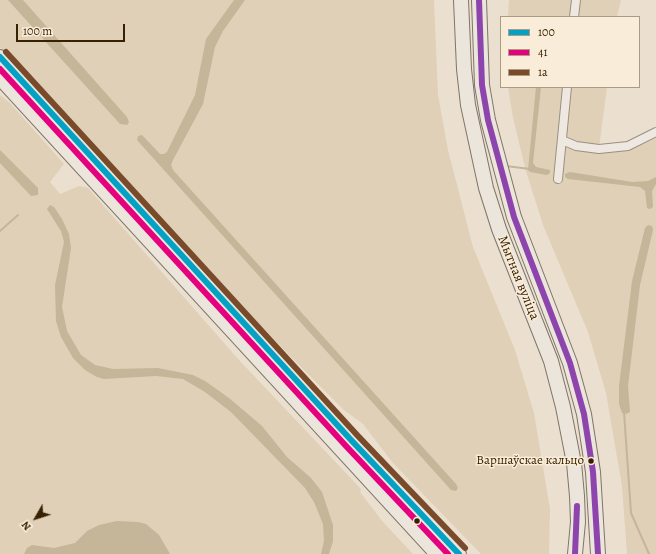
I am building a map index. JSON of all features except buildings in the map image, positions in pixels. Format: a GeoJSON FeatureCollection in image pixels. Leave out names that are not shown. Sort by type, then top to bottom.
{"type":"FeatureCollection","features":[{"type":"Feature","properties":{"kind":"highway","name":"Мытная вуліца"},"geometry":{"type":"LineString","coordinates":[[461,0],[464,69],[468,105],[486,188],[499,229],[550,361],[563,407],[574,463],[577,496],[578,522],[575,554]]}},
{"type":"Feature","properties":{"kind":"highway","name":"Мытная вуліца"},"geometry":{"type":"LineString","coordinates":[[479,0],[482,85],[488,120],[514,217],[570,363],[584,414],[593,472],[598,554]]}},
{"type":"Feature","properties":{"kind":"highway"},"geometry":{"type":"LineString","coordinates":[[0,57],[352,441],[459,554]]}},
{"type":"Feature","properties":{"kind":"highway"},"geometry":{"type":"LineString","coordinates":[[0,78],[437,554]]}},
{"type":"Feature","properties":{"kind":"street"},"geometry":{"type":"LineString","coordinates":[[574,16],[576,0]]}},
{"type":"Feature","properties":{"kind":"street"},"geometry":{"type":"LineString","coordinates":[[558,179],[567,88]]}},
{"type":"Feature","properties":{"kind":"street"},"geometry":{"type":"LineString","coordinates":[[562,140],[576,146],[599,149],[628,146],[656,132]]}},
{"type":"Feature","properties":{"kind":"shaded area"},"geometry":{"type":"Polygon","coordinates":[[[0,0],[434,0],[438,95],[448,150],[473,247],[515,350],[534,413],[550,509],[549,554],[481,554],[393,463],[363,424],[344,410],[289,355],[129,188],[0,47],[0,0]]]}},
{"type":"Feature","properties":{"kind":"shaded area"},"geometry":{"type":"Polygon","coordinates":[[[8,0],[23,0],[127,117],[129,122],[127,125],[120,124],[8,0]]]}},
{"type":"Feature","properties":{"kind":"shaded area"},"geometry":{"type":"Polygon","coordinates":[[[234,0],[245,0],[223,31],[215,47],[203,104],[173,160],[171,165],[173,170],[456,484],[458,488],[456,491],[451,490],[137,140],[138,136],[142,135],[160,154],[167,152],[195,95],[206,39],[234,0]]]}},
{"type":"Feature","properties":{"kind":"shaded area"},"geometry":{"type":"Polygon","coordinates":[[[509,0],[621,0],[617,16],[508,16],[509,0]]]}},
{"type":"Feature","properties":{"kind":"shaded area"},"geometry":{"type":"Polygon","coordinates":[[[508,88],[607,88],[599,148],[628,146],[656,131],[656,554],[627,554],[622,486],[606,393],[588,332],[543,225],[526,171],[513,118],[508,88]]]}},
{"type":"Feature","properties":{"kind":"shaded area"},"geometry":{"type":"Polygon","coordinates":[[[536,88],[541,88],[533,163],[536,167],[550,170],[550,173],[547,175],[530,172],[528,170],[536,88]]]}},
{"type":"Feature","properties":{"kind":"shaded area"},"geometry":{"type":"Polygon","coordinates":[[[0,95],[10,103],[64,164],[50,182],[60,194],[79,186],[88,188],[239,360],[361,489],[360,492],[383,522],[413,554],[0,554],[0,95]]]}},
{"type":"Feature","properties":{"kind":"shaded area"},"geometry":{"type":"Polygon","coordinates":[[[0,150],[38,188],[38,195],[31,196],[0,163],[0,150]]]}},
{"type":"Feature","properties":{"kind":"shaded area"},"geometry":{"type":"Polygon","coordinates":[[[570,172],[632,182],[648,181],[656,177],[656,184],[652,191],[653,207],[650,209],[647,208],[645,191],[640,187],[568,179],[565,177],[565,174],[570,172]]]}},
{"type":"Feature","properties":{"kind":"shaded area"},"geometry":{"type":"Polygon","coordinates":[[[50,205],[54,207],[62,219],[69,234],[71,248],[62,307],[67,331],[81,355],[95,365],[113,369],[158,368],[193,375],[205,381],[229,398],[262,426],[287,457],[311,478],[322,492],[333,525],[333,541],[329,554],[321,554],[324,541],[323,524],[314,502],[305,488],[231,412],[205,392],[183,379],[156,376],[104,379],[85,370],[73,358],[61,337],[56,321],[55,285],[64,242],[61,231],[47,209],[50,205]]]}},
{"type":"Feature","properties":{"kind":"shaded area"},"geometry":{"type":"Polygon","coordinates":[[[648,225],[652,226],[653,230],[640,285],[628,386],[630,412],[626,414],[622,413],[619,404],[619,386],[632,281],[645,228],[648,225]]]}},
{"type":"Feature","properties":{"kind":"shaded area"},"geometry":{"type":"Polygon","coordinates":[[[117,521],[146,524],[159,535],[170,554],[24,554],[27,548],[32,545],[54,548],[75,543],[87,531],[99,525],[117,521]]]}},
{"type":"Feature","properties":{"kind":"waterway"},"geometry":{"type":"LineString","coordinates":[[506,166],[530,169]]}},
{"type":"Feature","properties":{"kind":"waterway"},"geometry":{"type":"LineString","coordinates":[[0,231],[18,215]]}},
{"type":"Feature","properties":{"kind":"waterway"},"geometry":{"type":"LineString","coordinates":[[624,412],[631,513],[649,554]]}},
{"type":"Feature","properties":{"kind":"transit line"},"geometry":{"type":"LineString","coordinates":[[479,0],[482,85],[488,120],[514,217],[570,363],[584,414],[593,472],[598,554]]}},
{"type":"Feature","properties":{"kind":"transit line","name":"1а"},"geometry":{"type":"LineString","coordinates":[[6,52],[358,436],[465,548]]}},
{"type":"Feature","properties":{"kind":"transit line","name":"100"},"geometry":{"type":"LineString","coordinates":[[0,57],[352,441],[459,554]]}},
{"type":"Feature","properties":{"kind":"transit line","name":"41"},"geometry":{"type":"LineString","coordinates":[[0,69],[346,446],[448,554]]}},
{"type":"Feature","properties":{"kind":"transit line"},"geometry":{"type":"LineString","coordinates":[[575,554],[577,506]]}},
{"type":"Feature","properties":{"kind":"place","name":"Варшаўскае кальцо"},"geometry":{"type":"Point","coordinates":[591,461]}}]}
